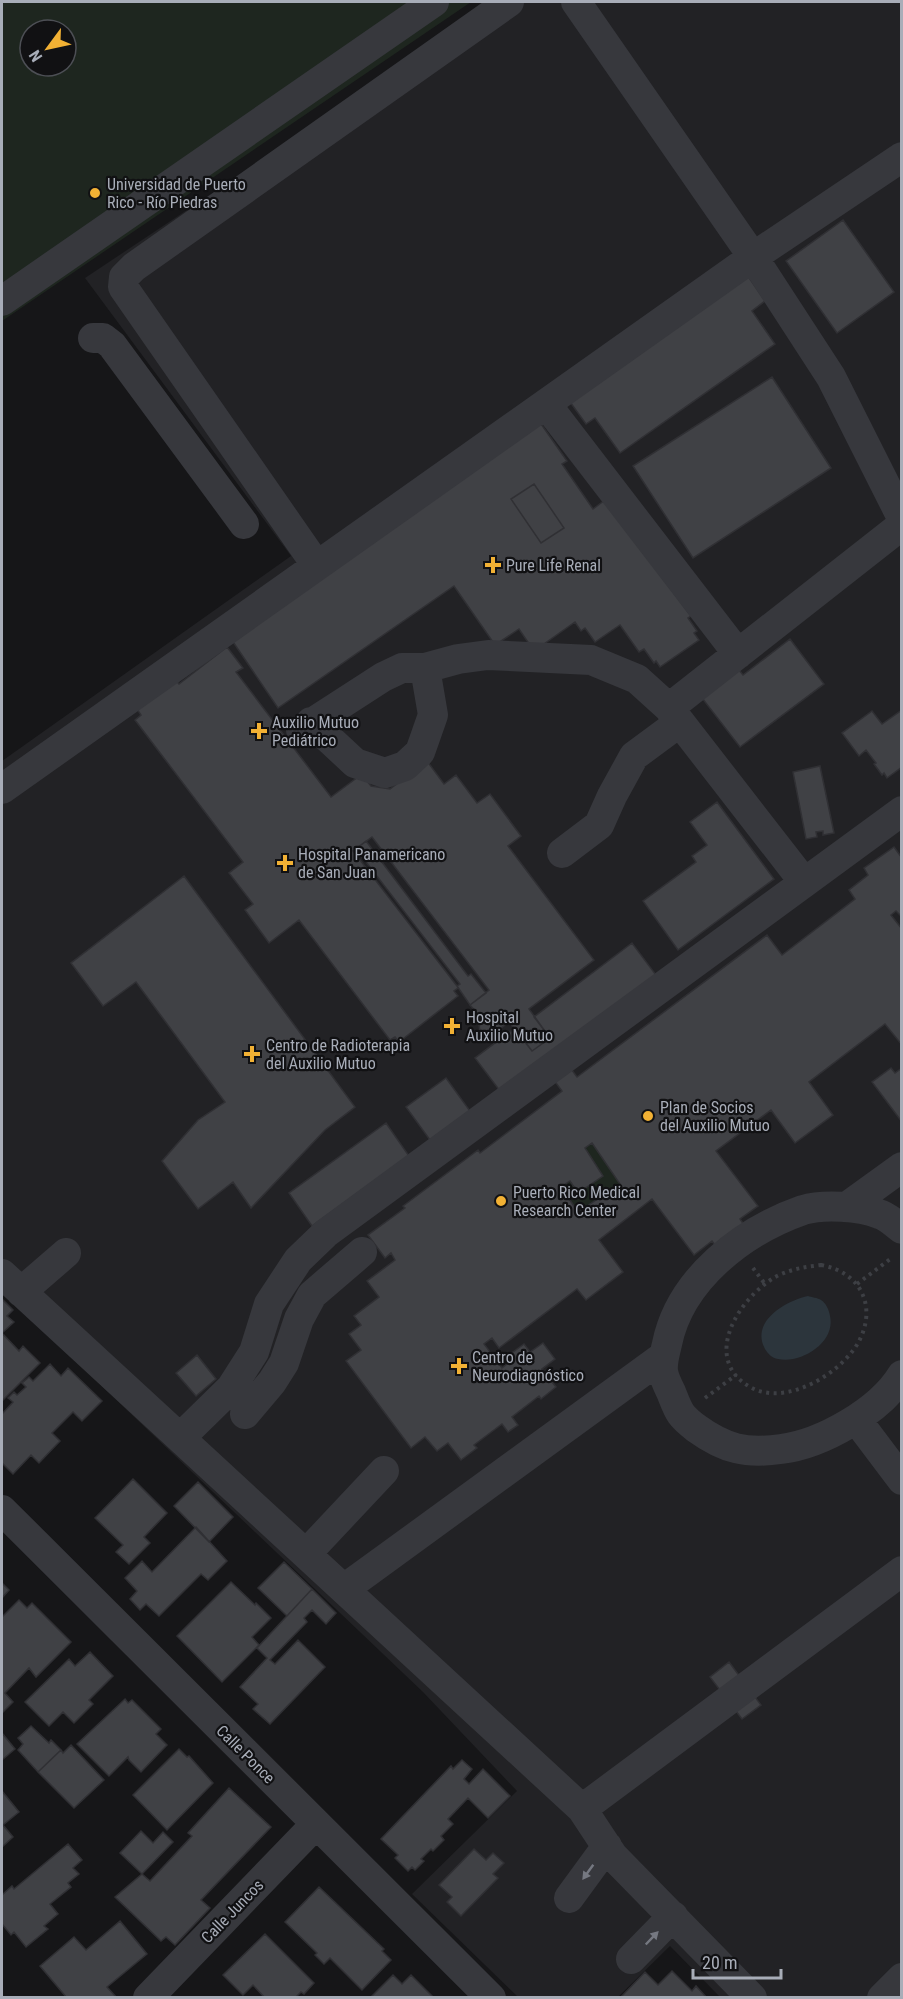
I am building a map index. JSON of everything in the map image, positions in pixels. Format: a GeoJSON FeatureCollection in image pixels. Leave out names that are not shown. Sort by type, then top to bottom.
{"type":"FeatureCollection","features":[{"type":"Feature","properties":{"kind":"street"},"geometry":{"type":"LineString","coordinates":[[2,301],[434,2]]}},
{"type":"Feature","properties":{"kind":"street"},"geometry":{"type":"LineString","coordinates":[[317,566],[123,288],[124,277],[134,267],[509,2]]}},
{"type":"Feature","properties":{"kind":"street"},"geometry":{"type":"LineString","coordinates":[[576,2],[753,257],[831,377],[902,518]]}},
{"type":"Feature","properties":{"kind":"street"},"geometry":{"type":"LineString","coordinates":[[2,789],[753,257],[902,158]]}},
{"type":"Feature","properties":{"kind":"street"},"geometry":{"type":"LineString","coordinates":[[93,338],[103,338],[112,345],[244,524]]}},
{"type":"Feature","properties":{"kind":"street"},"geometry":{"type":"LineString","coordinates":[[546,404],[738,654]]}},
{"type":"Feature","properties":{"kind":"street"},"geometry":{"type":"LineString","coordinates":[[562,853],[599,825],[634,756],[738,654],[902,525]]}},
{"type":"Feature","properties":{"kind":"street"},"geometry":{"type":"LineString","coordinates":[[425,668],[433,715],[420,752],[405,766],[385,774],[355,763],[306,726],[402,668],[425,668],[458,659],[488,655],[591,660],[637,679],[675,715],[804,882]]}},
{"type":"Feature","properties":{"kind":"street"},"geometry":{"type":"LineString","coordinates":[[180,1438],[231,1388],[254,1352],[269,1304],[298,1260],[326,1233],[902,811]]}},
{"type":"Feature","properties":{"kind":"street"},"geometry":{"type":"LineString","coordinates":[[848,1206],[902,1167]]}},
{"type":"Feature","properties":{"kind":"street"},"geometry":{"type":"LineString","coordinates":[[902,1229],[881,1214],[848,1206],[805,1210],[772,1224],[735,1245],[705,1273],[682,1301],[670,1328],[663,1372],[680,1416],[716,1443],[756,1452],[794,1447],[832,1434],[862,1414],[902,1376]]}},
{"type":"Feature","properties":{"kind":"street"},"geometry":{"type":"LineString","coordinates":[[245,1414],[272,1382],[284,1363],[299,1318],[312,1295],[362,1252]]}},
{"type":"Feature","properties":{"kind":"street"},"geometry":{"type":"LineString","coordinates":[[66,1253],[11,1283],[582,1809],[613,1856],[752,1998]]}},
{"type":"Feature","properties":{"kind":"street"},"geometry":{"type":"LineString","coordinates":[[344,1589],[664,1356]]}},
{"type":"Feature","properties":{"kind":"street"},"geometry":{"type":"LineString","coordinates":[[862,1414],[902,1450]]}},
{"type":"Feature","properties":{"kind":"street"},"geometry":{"type":"LineString","coordinates":[[862,1414],[902,1480]]}},
{"type":"Feature","properties":{"kind":"street"},"geometry":{"type":"LineString","coordinates":[[306,1554],[384,1471]]}},
{"type":"Feature","properties":{"kind":"street","name":"Calle Ponce"},"geometry":{"type":"LineString","coordinates":[[2,1510],[491,1998]]}},
{"type":"Feature","properties":{"kind":"street"},"geometry":{"type":"LineString","coordinates":[[582,1809],[902,1571]]}},
{"type":"Feature","properties":{"kind":"street","name":"Calle Juncos"},"geometry":{"type":"LineString","coordinates":[[148,1998],[316,1824]]}},
{"type":"Feature","properties":{"kind":"street"},"geometry":{"type":"LineString","coordinates":[[568,1898],[607,1846]]}},
{"type":"Feature","properties":{"kind":"street"},"geometry":{"type":"LineString","coordinates":[[631,1959],[673,1916]]}},
{"type":"Feature","properties":{"kind":"street"},"geometry":{"type":"LineString","coordinates":[[882,1998],[902,1978]]}},
{"type":"Feature","properties":{"kind":"path"},"geometry":{"type":"LineString","coordinates":[[858,1284],[902,1250]]}},
{"type":"Feature","properties":{"kind":"path"},"geometry":{"type":"LineString","coordinates":[[821,1265],[836,1268],[858,1284],[866,1312],[864,1328],[858,1344],[825,1377],[810,1385],[781,1392],[755,1389],[736,1375],[728,1361],[726,1350],[731,1326],[746,1302],[765,1284],[794,1269],[821,1265]]}},
{"type":"Feature","properties":{"kind":"shaded area","name":"Universidad de Puerto Rico - Río Piedras"},"geometry":{"type":"Polygon","coordinates":[[[2,2],[471,2],[2,321],[2,2]]]}},
{"type":"Feature","properties":{"kind":"shaded area","name":"Hospital Auxilio Mutuo"},"geometry":{"type":"Polygon","coordinates":[[[499,2],[901,2],[901,1997],[720,1997],[670,1946],[618,1997],[518,1997],[412,1894],[517,1791],[423,1692],[2,1291],[2,761],[291,556],[85,278],[499,2]]]}},
{"type":"Feature","properties":{"kind":"shaded area"},"geometry":{"type":"Polygon","coordinates":[[[592,1143],[620,1184],[578,1212],[561,1187],[585,1148],[592,1143]]]}},
{"type":"Feature","properties":{"kind":"shaded area"},"geometry":{"type":"Polygon","coordinates":[[[808,1296],[821,1300],[827,1307],[830,1316],[828,1334],[823,1342],[807,1354],[787,1360],[772,1357],[765,1349],[762,1339],[762,1330],[766,1321],[790,1302],[808,1296]]]}},
{"type":"Feature","properties":{"kind":"building"},"geometry":{"type":"Polygon","coordinates":[[[843,220],[894,292],[837,333],[786,261],[843,220]]]}},
{"type":"Feature","properties":{"kind":"building"},"geometry":{"type":"Polygon","coordinates":[[[748,276],[765,301],[752,311],[775,344],[620,453],[595,418],[586,424],[570,402],[748,276]]]}},
{"type":"Feature","properties":{"kind":"building"},"geometry":{"type":"Polygon","coordinates":[[[772,377],[831,468],[693,558],[633,466],[772,377]]]}},
{"type":"Feature","properties":{"kind":"building","name":"Pure Life Renal"},"geometry":{"type":"Polygon","coordinates":[[[539,421],[567,461],[562,464],[593,509],[605,500],[691,616],[688,618],[697,631],[694,633],[699,640],[660,667],[656,661],[654,663],[644,649],[639,652],[620,625],[595,642],[585,628],[581,631],[575,622],[534,651],[519,629],[495,645],[454,586],[278,708],[229,636],[539,421]],[[534,484],[511,499],[541,543],[564,528],[534,484]]]}},
{"type":"Feature","properties":{"kind":"building"},"geometry":{"type":"Polygon","coordinates":[[[534,484],[564,528],[541,543],[511,499],[534,484]]]}},
{"type":"Feature","properties":{"kind":"building"},"geometry":{"type":"Polygon","coordinates":[[[790,639],[824,684],[740,747],[702,698],[739,670],[743,675],[790,639]]]}},
{"type":"Feature","properties":{"kind":"building"},"geometry":{"type":"Polygon","coordinates":[[[227,647],[243,668],[236,672],[331,797],[362,774],[371,786],[390,789],[427,761],[444,784],[456,775],[477,803],[490,794],[521,836],[508,846],[594,960],[529,1009],[550,1038],[532,1051],[509,1022],[492,1035],[486,1035],[480,1031],[479,1025],[483,1020],[470,1005],[489,990],[372,837],[353,851],[457,986],[458,988],[454,991],[458,996],[399,1042],[395,1037],[390,1040],[299,920],[269,943],[245,910],[253,904],[229,873],[243,862],[135,720],[141,715],[137,709],[175,679],[179,684],[227,647]]]}},
{"type":"Feature","properties":{"kind":"building"},"geometry":{"type":"Polygon","coordinates":[[[902,710],[902,767],[887,778],[884,773],[882,775],[866,750],[859,756],[842,733],[872,711],[882,724],[902,710]]]}},
{"type":"Feature","properties":{"kind":"building"},"geometry":{"type":"Polygon","coordinates":[[[820,766],[834,833],[823,835],[823,831],[816,832],[817,837],[806,839],[793,772],[820,766]]]}},
{"type":"Feature","properties":{"kind":"building"},"geometry":{"type":"Polygon","coordinates":[[[717,802],[774,879],[678,950],[643,901],[696,862],[692,856],[707,845],[690,822],[717,802]]]}},
{"type":"Feature","properties":{"kind":"building"},"geometry":{"type":"Polygon","coordinates":[[[366,841],[468,976],[471,974],[486,993],[470,1005],[457,986],[460,984],[356,849],[366,841]]]}},
{"type":"Feature","properties":{"kind":"building"},"geometry":{"type":"Polygon","coordinates":[[[894,847],[902,858],[902,917],[896,911],[891,915],[902,929],[902,1045],[885,1024],[809,1082],[833,1115],[795,1143],[771,1110],[716,1151],[758,1206],[740,1219],[751,1235],[723,1256],[712,1241],[694,1255],[652,1199],[599,1240],[623,1272],[586,1300],[577,1289],[499,1348],[492,1338],[484,1344],[502,1368],[513,1359],[509,1355],[524,1344],[530,1352],[543,1343],[555,1359],[542,1369],[556,1387],[541,1399],[539,1396],[512,1417],[518,1425],[508,1432],[502,1424],[474,1445],[477,1448],[461,1460],[448,1443],[437,1451],[425,1437],[411,1448],[346,1361],[361,1350],[349,1334],[361,1325],[354,1316],[379,1297],[367,1281],[395,1260],[391,1253],[385,1258],[368,1235],[478,1150],[480,1153],[562,1091],[540,1061],[500,1091],[475,1058],[515,1028],[532,1051],[550,1038],[534,1017],[632,943],[656,975],[557,1050],[577,1077],[767,935],[782,955],[855,899],[849,890],[868,875],[864,868],[894,847]],[[592,1143],[585,1148],[603,1176],[578,1193],[570,1181],[561,1187],[578,1212],[620,1184],[592,1143]]]}},
{"type":"Feature","properties":{"kind":"building","name":"Centro de Radioterapia del Auxilio Mutuo"},"geometry":{"type":"Polygon","coordinates":[[[184,876],[355,1107],[325,1130],[251,1208],[233,1182],[198,1209],[162,1161],[198,1120],[225,1102],[136,982],[103,1006],[71,963],[184,876]]]}},
{"type":"Feature","properties":{"kind":"building"},"geometry":{"type":"Polygon","coordinates":[[[891,1068],[895,1073],[902,1068],[902,1122],[872,1082],[891,1068]]]}},
{"type":"Feature","properties":{"kind":"building"},"geometry":{"type":"Polygon","coordinates":[[[446,1078],[470,1111],[430,1140],[406,1107],[446,1078]]]}},
{"type":"Feature","properties":{"kind":"building"},"geometry":{"type":"Polygon","coordinates":[[[386,1123],[409,1156],[312,1226],[289,1193],[386,1123]]]}},
{"type":"Feature","properties":{"kind":"building"},"geometry":{"type":"Polygon","coordinates":[[[2,1299],[13,1310],[7,1316],[14,1322],[2,1333],[2,1299]]]}},
{"type":"Feature","properties":{"kind":"building"},"geometry":{"type":"Polygon","coordinates":[[[2,1333],[19,1351],[23,1346],[40,1363],[2,1401],[2,1333]]]}},
{"type":"Feature","properties":{"kind":"building"},"geometry":{"type":"Polygon","coordinates":[[[197,1355],[216,1379],[196,1396],[176,1373],[197,1355]]]}},
{"type":"Feature","properties":{"kind":"building"},"geometry":{"type":"Polygon","coordinates":[[[50,1364],[61,1376],[68,1368],[102,1401],[82,1421],[73,1412],[52,1433],[60,1441],[39,1463],[31,1455],[13,1474],[2,1463],[2,1414],[13,1402],[8,1398],[14,1392],[17,1395],[26,1387],[22,1383],[29,1377],[33,1381],[50,1364]]]}},
{"type":"Feature","properties":{"kind":"building"},"geometry":{"type":"Polygon","coordinates":[[[133,1479],[167,1513],[144,1537],[150,1543],[129,1564],[116,1552],[123,1545],[95,1518],[133,1479]]]}},
{"type":"Feature","properties":{"kind":"building"},"geometry":{"type":"Polygon","coordinates":[[[198,1482],[233,1517],[209,1542],[174,1506],[198,1482]]]}},
{"type":"Feature","properties":{"kind":"building"},"geometry":{"type":"Polygon","coordinates":[[[196,1527],[227,1561],[208,1580],[201,1574],[159,1616],[146,1604],[140,1610],[130,1599],[137,1591],[125,1578],[142,1561],[152,1572],[196,1527]]]}},
{"type":"Feature","properties":{"kind":"building"},"geometry":{"type":"Polygon","coordinates":[[[284,1562],[312,1589],[287,1616],[258,1588],[284,1562]]]}},
{"type":"Feature","properties":{"kind":"building"},"geometry":{"type":"Polygon","coordinates":[[[231,1582],[271,1618],[252,1637],[259,1645],[222,1682],[177,1636],[231,1582]]]}},
{"type":"Feature","properties":{"kind":"building"},"geometry":{"type":"Polygon","coordinates":[[[2,1583],[9,1590],[2,1598],[2,1583]]]}},
{"type":"Feature","properties":{"kind":"building"},"geometry":{"type":"Polygon","coordinates":[[[312,1589],[336,1613],[326,1624],[312,1610],[304,1618],[307,1622],[270,1660],[275,1664],[298,1640],[325,1667],[270,1724],[253,1709],[258,1704],[240,1687],[267,1658],[257,1648],[312,1589]]]}},
{"type":"Feature","properties":{"kind":"building"},"geometry":{"type":"Polygon","coordinates":[[[19,1600],[27,1608],[32,1603],[71,1642],[36,1677],[29,1668],[5,1693],[13,1702],[2,1713],[2,1617],[19,1600]]]}},
{"type":"Feature","properties":{"kind":"building"},"geometry":{"type":"Polygon","coordinates":[[[90,1652],[113,1676],[89,1700],[93,1704],[74,1723],[63,1712],[49,1726],[25,1702],[69,1659],[75,1666],[90,1652]]]}},
{"type":"Feature","properties":{"kind":"building"},"geometry":{"type":"Polygon","coordinates":[[[729,1662],[761,1705],[742,1719],[710,1677],[729,1662]]]}},
{"type":"Feature","properties":{"kind":"building"},"geometry":{"type":"Polygon","coordinates":[[[125,1699],[128,1703],[132,1700],[161,1729],[156,1734],[167,1745],[141,1772],[128,1757],[109,1776],[77,1744],[125,1699]]]}},
{"type":"Feature","properties":{"kind":"building"},"geometry":{"type":"Polygon","coordinates":[[[31,1726],[49,1743],[51,1740],[61,1750],[38,1772],[18,1750],[23,1744],[18,1738],[31,1726]]]}},
{"type":"Feature","properties":{"kind":"building"},"geometry":{"type":"Polygon","coordinates":[[[2,1733],[15,1749],[2,1760],[2,1733]]]}},
{"type":"Feature","properties":{"kind":"building"},"geometry":{"type":"Polygon","coordinates":[[[71,1745],[104,1780],[74,1808],[38,1772],[61,1750],[63,1753],[71,1745]]]}},
{"type":"Feature","properties":{"kind":"building"},"geometry":{"type":"Polygon","coordinates":[[[179,1749],[187,1757],[189,1756],[213,1783],[167,1830],[133,1795],[179,1749]]]}},
{"type":"Feature","properties":{"kind":"building"},"geometry":{"type":"Polygon","coordinates":[[[462,1760],[472,1769],[464,1779],[469,1784],[483,1769],[510,1796],[488,1818],[468,1798],[448,1819],[453,1824],[441,1836],[444,1840],[421,1859],[424,1861],[415,1870],[412,1867],[408,1871],[395,1858],[398,1855],[381,1839],[451,1766],[453,1769],[462,1760]]]}},
{"type":"Feature","properties":{"kind":"building"},"geometry":{"type":"Polygon","coordinates":[[[229,1788],[271,1827],[201,1900],[210,1908],[175,1945],[166,1937],[161,1941],[115,1897],[142,1874],[150,1881],[192,1836],[188,1833],[229,1788]]]}},
{"type":"Feature","properties":{"kind":"building"},"geometry":{"type":"Polygon","coordinates":[[[2,1791],[19,1812],[3,1825],[13,1837],[2,1847],[2,1791]]]}},
{"type":"Feature","properties":{"kind":"building"},"geometry":{"type":"Polygon","coordinates":[[[141,1831],[153,1843],[163,1832],[173,1842],[142,1874],[120,1853],[141,1831]]]}},
{"type":"Feature","properties":{"kind":"building"},"geometry":{"type":"Polygon","coordinates":[[[68,1844],[82,1860],[73,1868],[79,1874],[68,1883],[71,1887],[50,1904],[58,1914],[44,1926],[48,1929],[26,1947],[14,1932],[11,1935],[2,1924],[2,1895],[12,1886],[14,1889],[68,1844]]]}},
{"type":"Feature","properties":{"kind":"building"},"geometry":{"type":"Polygon","coordinates":[[[474,1849],[486,1860],[493,1853],[504,1863],[493,1874],[498,1878],[461,1916],[447,1902],[452,1897],[439,1885],[474,1849]]]}},
{"type":"Feature","properties":{"kind":"building"},"geometry":{"type":"Polygon","coordinates":[[[319,1887],[384,1949],[382,1951],[391,1960],[362,1990],[330,1958],[324,1964],[315,1955],[317,1953],[285,1922],[319,1887]]]}},
{"type":"Feature","properties":{"kind":"building"},"geometry":{"type":"Polygon","coordinates":[[[120,1921],[147,1954],[107,1987],[117,1998],[67,1998],[40,1966],[74,1937],[86,1950],[120,1921]]]}},
{"type":"Feature","properties":{"kind":"building"},"geometry":{"type":"Polygon","coordinates":[[[265,1934],[314,1983],[304,1994],[301,1992],[295,1998],[265,1998],[253,1985],[243,1995],[223,1975],[265,1934]]]}},
{"type":"Feature","properties":{"kind":"building"},"geometry":{"type":"Polygon","coordinates":[[[672,1971],[692,1991],[696,1986],[707,1998],[620,1998],[645,1972],[658,1985],[672,1971]]]}},
{"type":"Feature","properties":{"kind":"building"},"geometry":{"type":"Polygon","coordinates":[[[393,1975],[402,1984],[411,1975],[434,1998],[370,1998],[393,1975]]]}},
{"type":"Feature","properties":{"kind":"place","name":"Universidad de Puerto Rico - Río Piedras"},"geometry":{"type":"Point","coordinates":[95,193]}},
{"type":"Feature","properties":{"kind":"place","name":"Pure Life Renal"},"geometry":{"type":"Point","coordinates":[493,565]}},
{"type":"Feature","properties":{"kind":"place","name":"Auxilio Mutuo Pediátrico"},"geometry":{"type":"Point","coordinates":[259,731]}},
{"type":"Feature","properties":{"kind":"place","name":"Hospital Panamericano de San Juan"},"geometry":{"type":"Point","coordinates":[285,863]}},
{"type":"Feature","properties":{"kind":"place","name":"Hospital Auxilio Mutuo"},"geometry":{"type":"Point","coordinates":[452,1026]}},
{"type":"Feature","properties":{"kind":"place","name":"Centro de Radioterapia del Auxilio Mutuo"},"geometry":{"type":"Point","coordinates":[252,1054]}},
{"type":"Feature","properties":{"kind":"place","name":"Plan de Socios del Auxilio Mutuo"},"geometry":{"type":"Point","coordinates":[648,1116]}},
{"type":"Feature","properties":{"kind":"place","name":"Puerto Rico Medical Research Center"},"geometry":{"type":"Point","coordinates":[501,1201]}},
{"type":"Feature","properties":{"kind":"place","name":"Centro de Neurodiagnóstico"},"geometry":{"type":"Point","coordinates":[459,1366]}}]}
